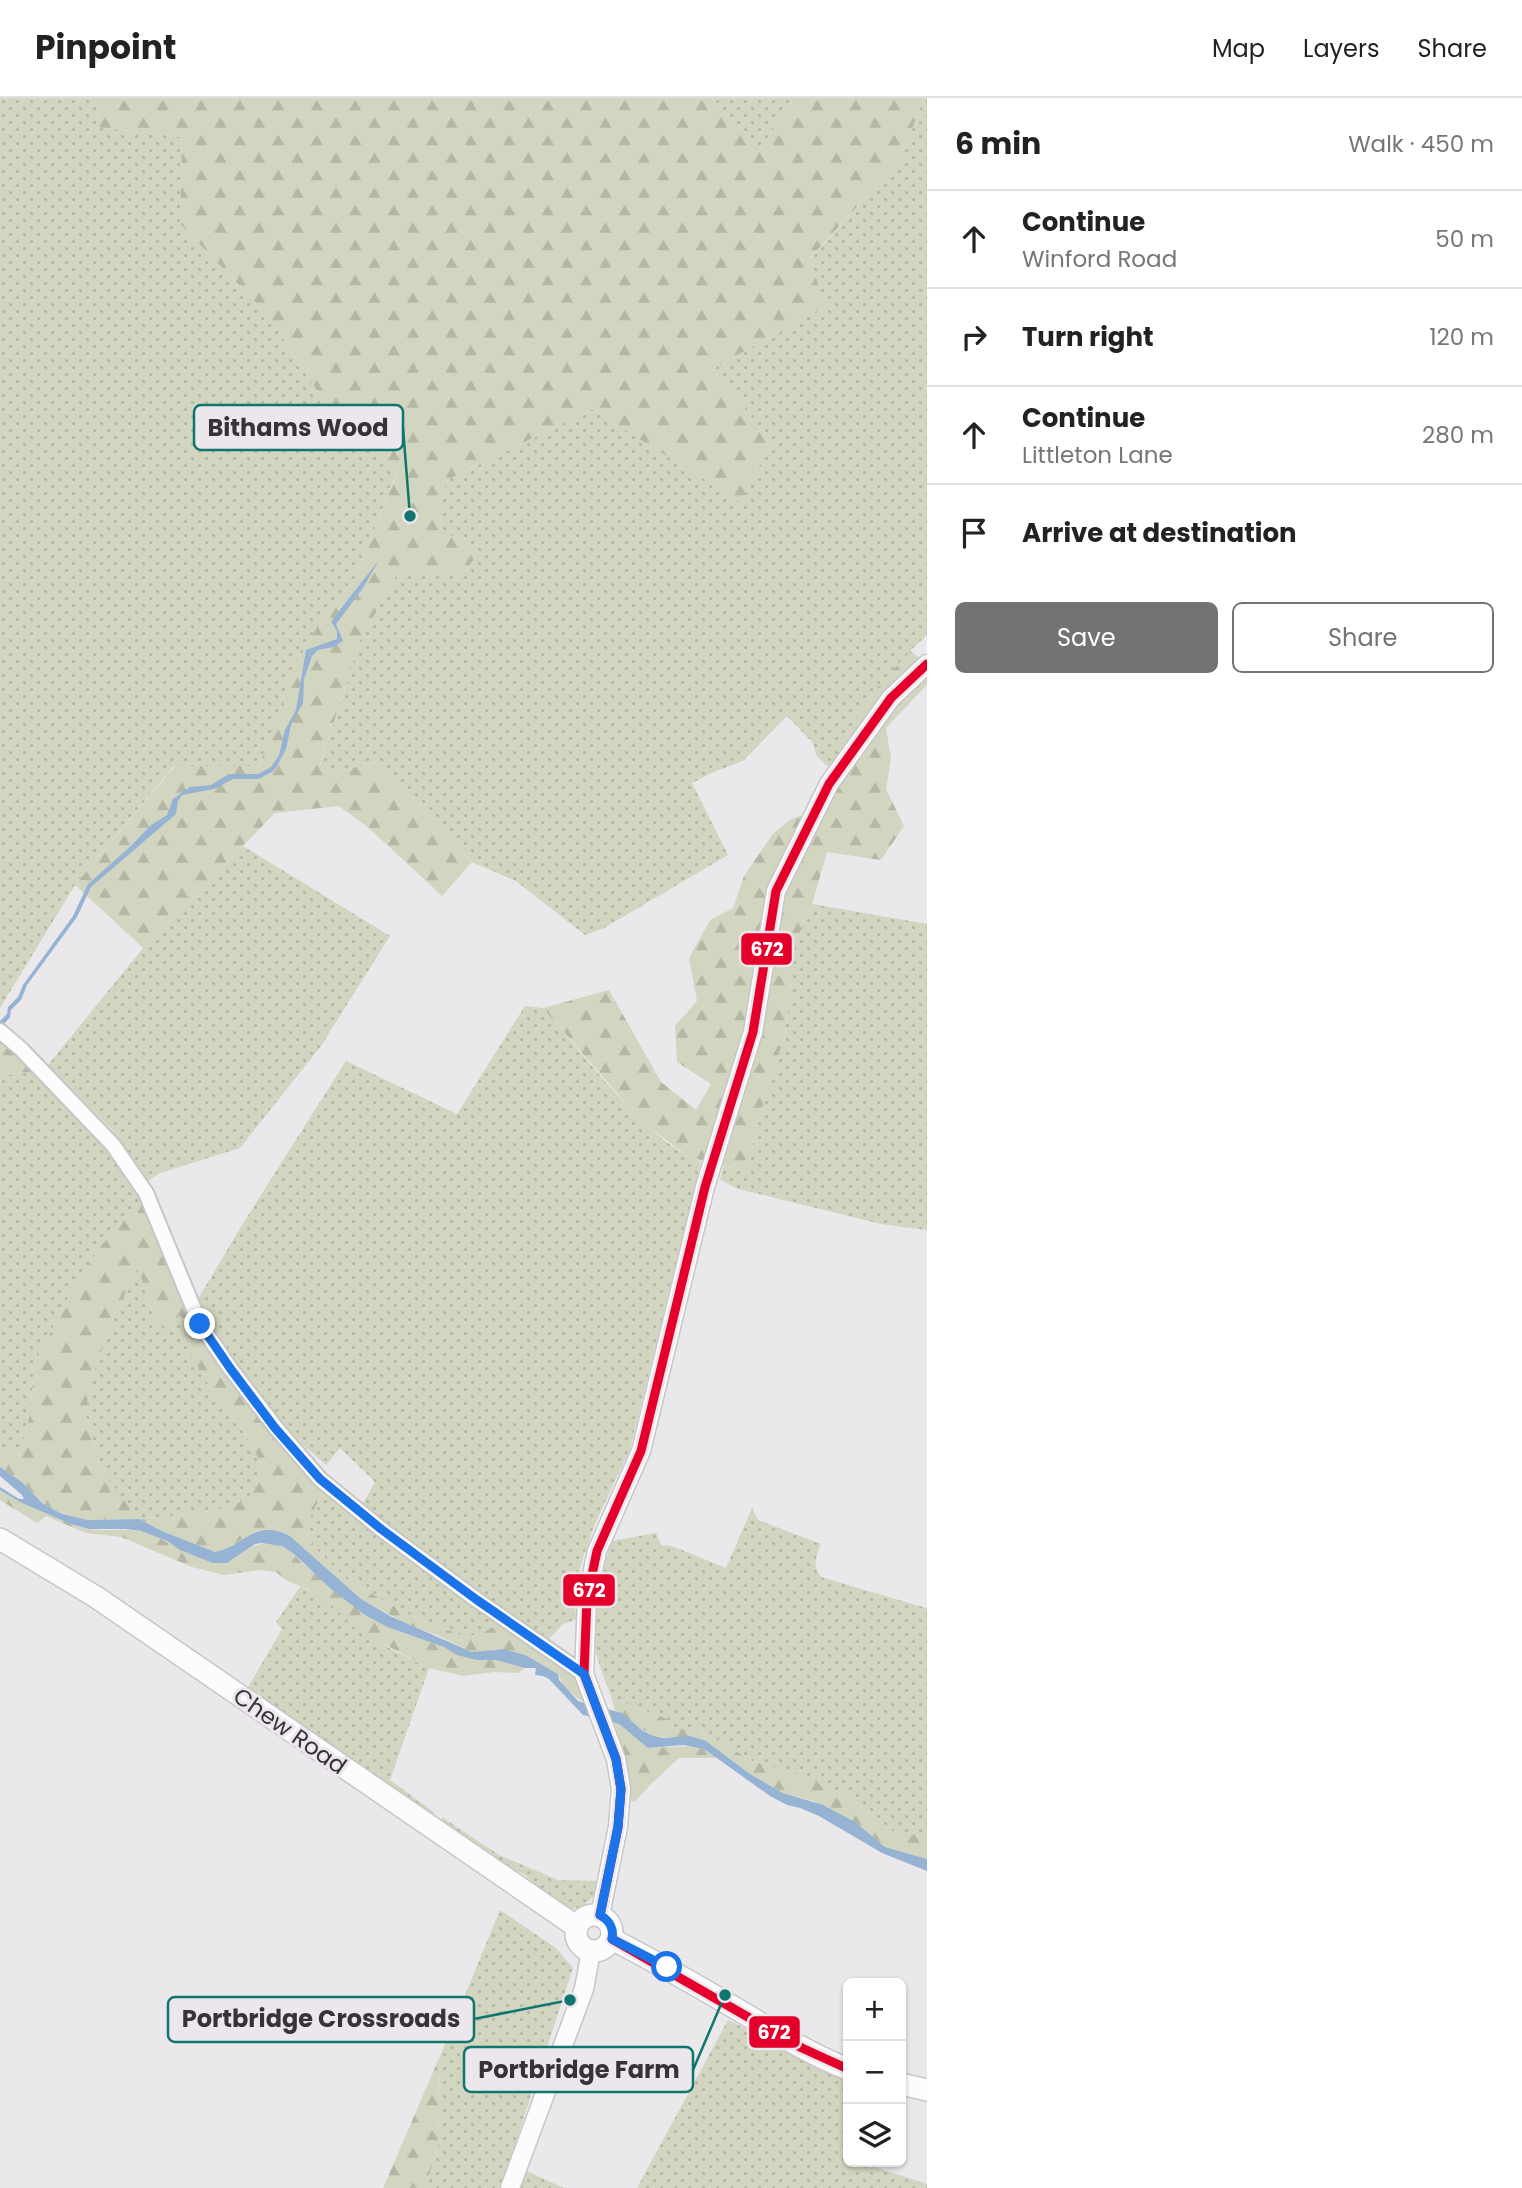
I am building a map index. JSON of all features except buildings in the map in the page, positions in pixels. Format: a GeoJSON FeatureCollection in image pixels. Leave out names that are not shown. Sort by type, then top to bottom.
{"type":"FeatureCollection","features":[{"type":"Feature","properties":{"kind":"main road","name":"Chew Road"},"geometry":{"type":"LineString","coordinates":[[0,1539],[96,1597],[577,1927]]}},
{"type":"Feature","properties":{"kind":"main road"},"geometry":{"type":"LineString","coordinates":[[600,1915],[610,1924],[612,1939],[602,1950],[591,1951],[578,1942],[577,1927],[584,1917],[600,1915]]}},
{"type":"Feature","properties":{"kind":"main road"},"geometry":{"type":"LineString","coordinates":[[612,1939],[667,1967],[789,2042],[843,2067]]}},
{"type":"Feature","properties":{"kind":"main road"},"geometry":{"type":"LineString","coordinates":[[906,2085],[927,2090]]}},
{"type":"Feature","properties":{"kind":"street"},"geometry":{"type":"LineString","coordinates":[[600,1915],[618,1827],[621,1789],[616,1759],[584,1674],[586,1599],[597,1551],[641,1451],[705,1187],[753,1032],[776,891],[829,784],[891,698],[927,664]]}},
{"type":"Feature","properties":{"kind":"street"},"geometry":{"type":"LineString","coordinates":[[0,1031],[21,1049],[113,1145],[146,1193],[200,1324],[275,1428],[320,1479],[381,1529],[477,1600],[584,1674]]}},
{"type":"Feature","properties":{"kind":"street"},"geometry":{"type":"LineString","coordinates":[[510,2188],[584,1989],[591,1951]]}},
{"type":"Feature","properties":{"kind":"green space"},"geometry":{"type":"Polygon","coordinates":[[[0,98],[100,98],[96,127],[182,137],[180,224],[267,314],[325,403],[398,469],[354,581],[302,647],[259,766],[174,766],[75,885],[0,1008],[0,98]]]}},
{"type":"Feature","properties":{"kind":"green space"},"geometry":{"type":"Polygon","coordinates":[[[100,98],[711,98],[761,148],[794,98],[924,98],[900,160],[810,258],[825,307],[712,369],[772,442],[740,502],[592,409],[449,479],[438,500],[442,530],[479,551],[465,572],[398,572],[360,641],[319,768],[338,772],[374,762],[419,804],[472,862],[442,896],[369,828],[339,806],[275,813],[143,948],[75,885],[175,766],[259,766],[302,647],[354,581],[398,470],[325,403],[267,314],[180,224],[182,137],[96,127],[100,98]]]}},
{"type":"Feature","properties":{"kind":"green space"},"geometry":{"type":"Polygon","coordinates":[[[711,98],[794,98],[761,148],[711,98]]]}},
{"type":"Feature","properties":{"kind":"green space"},"geometry":{"type":"Polygon","coordinates":[[[924,98],[927,98],[927,635],[910,651],[834,768],[831,770],[816,755],[813,743],[787,716],[743,761],[692,783],[728,855],[604,928],[585,935],[516,881],[472,862],[419,804],[374,762],[338,772],[319,769],[360,641],[398,572],[465,572],[478,552],[442,530],[438,500],[449,479],[592,409],[740,501],[772,442],[712,369],[825,307],[810,259],[900,160],[924,98]]]}},
{"type":"Feature","properties":{"kind":"green space"},"geometry":{"type":"Polygon","coordinates":[[[910,651],[927,663],[927,685],[886,728],[891,758],[886,789],[904,826],[881,860],[827,852],[812,904],[795,943],[785,1035],[756,1127],[748,1172],[689,1157],[642,1122],[543,1008],[609,990],[661,1082],[696,1110],[711,1084],[677,1062],[675,1026],[697,1001],[689,958],[710,920],[733,908],[744,876],[772,835],[791,819],[823,809],[833,792],[835,759],[864,703],[910,651]]]}},
{"type":"Feature","properties":{"kind":"green space"},"geometry":{"type":"Polygon","coordinates":[[[243,846],[390,936],[321,1046],[240,1148],[160,1173],[148,1181],[112,1130],[48,1065],[143,948],[243,846]]]}},
{"type":"Feature","properties":{"kind":"green space"},"geometry":{"type":"Polygon","coordinates":[[[812,904],[927,924],[927,1230],[881,1224],[738,1189],[720,1180],[723,1166],[748,1172],[756,1127],[785,1035],[795,943],[812,904]]]}},
{"type":"Feature","properties":{"kind":"green space"},"geometry":{"type":"Polygon","coordinates":[[[525,1006],[543,1008],[639,1117],[682,1152],[701,1161],[630,1449],[594,1526],[581,1564],[574,1593],[576,1619],[562,1625],[547,1641],[361,1507],[375,1482],[340,1448],[326,1465],[279,1424],[205,1323],[198,1299],[346,1061],[457,1114],[525,1006]]]}},
{"type":"Feature","properties":{"kind":"green space"},"geometry":{"type":"Polygon","coordinates":[[[0,1037],[38,1073],[18,1073],[0,1082],[0,1037]]]}},
{"type":"Feature","properties":{"kind":"green space"},"geometry":{"type":"Polygon","coordinates":[[[24,1071],[38,1073],[96,1133],[144,1197],[101,1246],[68,1298],[34,1364],[30,1414],[20,1455],[0,1446],[0,1082],[5,1076],[24,1071]]]}},
{"type":"Feature","properties":{"kind":"green space"},"geometry":{"type":"Polygon","coordinates":[[[144,1197],[188,1305],[269,1427],[323,1492],[305,1533],[316,1549],[347,1580],[406,1613],[465,1637],[483,1633],[498,1623],[580,1676],[592,1705],[571,1693],[558,1674],[525,1656],[494,1649],[482,1653],[472,1652],[407,1624],[361,1599],[290,1536],[278,1531],[259,1531],[215,1552],[139,1519],[88,1520],[62,1514],[43,1504],[22,1482],[0,1467],[0,1446],[20,1455],[30,1414],[34,1364],[68,1298],[101,1246],[144,1197]],[[138,1268],[114,1315],[89,1384],[86,1416],[103,1473],[140,1519],[183,1515],[231,1506],[252,1493],[262,1466],[246,1435],[217,1399],[200,1371],[185,1341],[180,1315],[167,1330],[157,1325],[138,1268]]]}},
{"type":"Feature","properties":{"kind":"green space"},"geometry":{"type":"Polygon","coordinates":[[[138,1267],[157,1325],[180,1314],[185,1341],[217,1399],[246,1435],[262,1466],[252,1493],[231,1506],[200,1513],[139,1519],[103,1473],[86,1416],[89,1384],[114,1315],[138,1267]]]}},
{"type":"Feature","properties":{"kind":"green space"},"geometry":{"type":"Polygon","coordinates":[[[0,1490],[78,1526],[96,1530],[143,1532],[211,1560],[228,1561],[253,1546],[276,1544],[289,1551],[365,1615],[387,1627],[457,1654],[525,1668],[518,1673],[495,1672],[463,1676],[429,1668],[356,1629],[313,1591],[287,1581],[276,1572],[259,1570],[224,1575],[192,1567],[121,1537],[86,1533],[46,1516],[37,1523],[0,1500],[0,1490]]]}},
{"type":"Feature","properties":{"kind":"green space"},"geometry":{"type":"Polygon","coordinates":[[[323,1492],[498,1623],[483,1633],[465,1637],[406,1613],[347,1580],[316,1549],[305,1533],[323,1492]]]}},
{"type":"Feature","properties":{"kind":"green space"},"geometry":{"type":"Polygon","coordinates":[[[752,1508],[758,1520],[821,1544],[816,1565],[821,1577],[927,1607],[927,1837],[893,1831],[848,1796],[807,1778],[753,1761],[713,1738],[689,1729],[669,1727],[668,1719],[612,1699],[596,1653],[594,1625],[600,1582],[612,1541],[656,1533],[661,1545],[672,1546],[726,1568],[752,1508]]]}},
{"type":"Feature","properties":{"kind":"green space"},"geometry":{"type":"Polygon","coordinates":[[[300,1587],[313,1591],[389,1648],[429,1668],[390,1780],[435,1813],[429,1817],[247,1689],[282,1629],[276,1622],[300,1587]]]}},
{"type":"Feature","properties":{"kind":"green space"},"geometry":{"type":"Polygon","coordinates":[[[612,1699],[668,1719],[669,1727],[689,1729],[713,1738],[753,1761],[807,1778],[848,1796],[893,1831],[927,1837],[927,1859],[885,1847],[867,1832],[813,1801],[783,1793],[750,1774],[706,1741],[654,1736],[615,1711],[612,1699]]]}},
{"type":"Feature","properties":{"kind":"green space"},"geometry":{"type":"Polygon","coordinates":[[[614,1723],[619,1724],[648,1748],[693,1746],[718,1758],[679,1758],[635,1802],[629,1799],[626,1765],[614,1723]]]}},
{"type":"Feature","properties":{"kind":"green space"},"geometry":{"type":"Polygon","coordinates":[[[442,1817],[499,1855],[558,1880],[599,1881],[596,1890],[585,1904],[578,1908],[570,1910],[554,1906],[525,1875],[477,1850],[441,1824],[442,1817]]]}},
{"type":"Feature","properties":{"kind":"green space"},"geometry":{"type":"Polygon","coordinates":[[[500,1910],[556,1948],[573,1968],[509,2163],[564,2188],[425,2188],[438,2147],[440,2056],[500,1910]]]}},
{"type":"Feature","properties":{"kind":"green space"},"geometry":{"type":"Polygon","coordinates":[[[728,2020],[843,2077],[843,2167],[875,2167],[927,2184],[927,2188],[637,2188],[728,2020]]]}},
{"type":"Feature","properties":{"kind":"green space"},"geometry":{"type":"Polygon","coordinates":[[[440,2056],[438,2147],[425,2188],[383,2188],[440,2056]]]}},
{"type":"Feature","properties":{"kind":"water"},"geometry":{"type":"Polygon","coordinates":[[[379,560],[363,588],[336,624],[343,641],[333,647],[318,650],[312,656],[304,679],[303,703],[291,725],[286,749],[277,766],[272,772],[258,779],[233,779],[214,789],[182,795],[176,814],[91,887],[77,917],[27,985],[21,1000],[11,1010],[10,1017],[0,1029],[0,1021],[7,1014],[8,1007],[18,997],[23,985],[73,916],[88,884],[151,825],[167,815],[173,799],[190,787],[211,785],[229,774],[258,774],[271,767],[279,755],[285,730],[296,710],[306,650],[337,639],[332,620],[379,560]]]}},
{"type":"Feature","properties":{"kind":"water"},"geometry":{"type":"Polygon","coordinates":[[[0,1467],[22,1482],[43,1504],[62,1514],[88,1520],[139,1519],[215,1552],[259,1531],[278,1531],[290,1536],[361,1599],[392,1617],[472,1652],[504,1649],[525,1655],[558,1674],[559,1680],[578,1701],[622,1713],[643,1731],[654,1736],[690,1736],[706,1741],[750,1774],[783,1793],[823,1805],[855,1822],[885,1847],[927,1859],[927,1871],[882,1853],[819,1816],[770,1796],[704,1749],[684,1745],[648,1748],[619,1724],[583,1715],[549,1679],[535,1675],[536,1668],[457,1655],[444,1647],[387,1627],[365,1615],[331,1589],[282,1546],[255,1544],[227,1563],[213,1563],[141,1531],[89,1529],[71,1524],[20,1502],[0,1490],[0,1487],[19,1499],[24,1499],[0,1476],[0,1467]]]}},
{"type":"Feature","properties":{"kind":"transit line","name":"672"},"geometry":{"type":"LineString","coordinates":[[600,1915],[618,1827],[621,1789],[616,1759],[584,1674],[587,1599],[597,1551],[641,1451],[705,1187],[753,1032],[776,891],[829,784],[891,698],[927,664]]}},
{"type":"Feature","properties":{"kind":"transit line","name":"672"},"geometry":{"type":"LineString","coordinates":[[612,1939],[802,2048],[843,2067]]}},
{"type":"Feature","properties":{"kind":"place","name":"Bithams Wood"},"geometry":{"type":"Point","coordinates":[410,516]}},
{"type":"Feature","properties":{"kind":"place","name":"Portbridge Farm"},"geometry":{"type":"Point","coordinates":[725,1995]}},
{"type":"Feature","properties":{"kind":"place","name":"Portbridge Crossroads"},"geometry":{"type":"Point","coordinates":[570,2000]}},
{"type":"Feature","properties":{"kind":"route"},"geometry":{"type":"LineString","coordinates":[[200,1324],[275,1428],[320,1479],[381,1529],[477,1600],[584,1674],[616,1759],[621,1789],[613,1857],[600,1915],[610,1924],[612,1939],[667,1967]]}}]}
